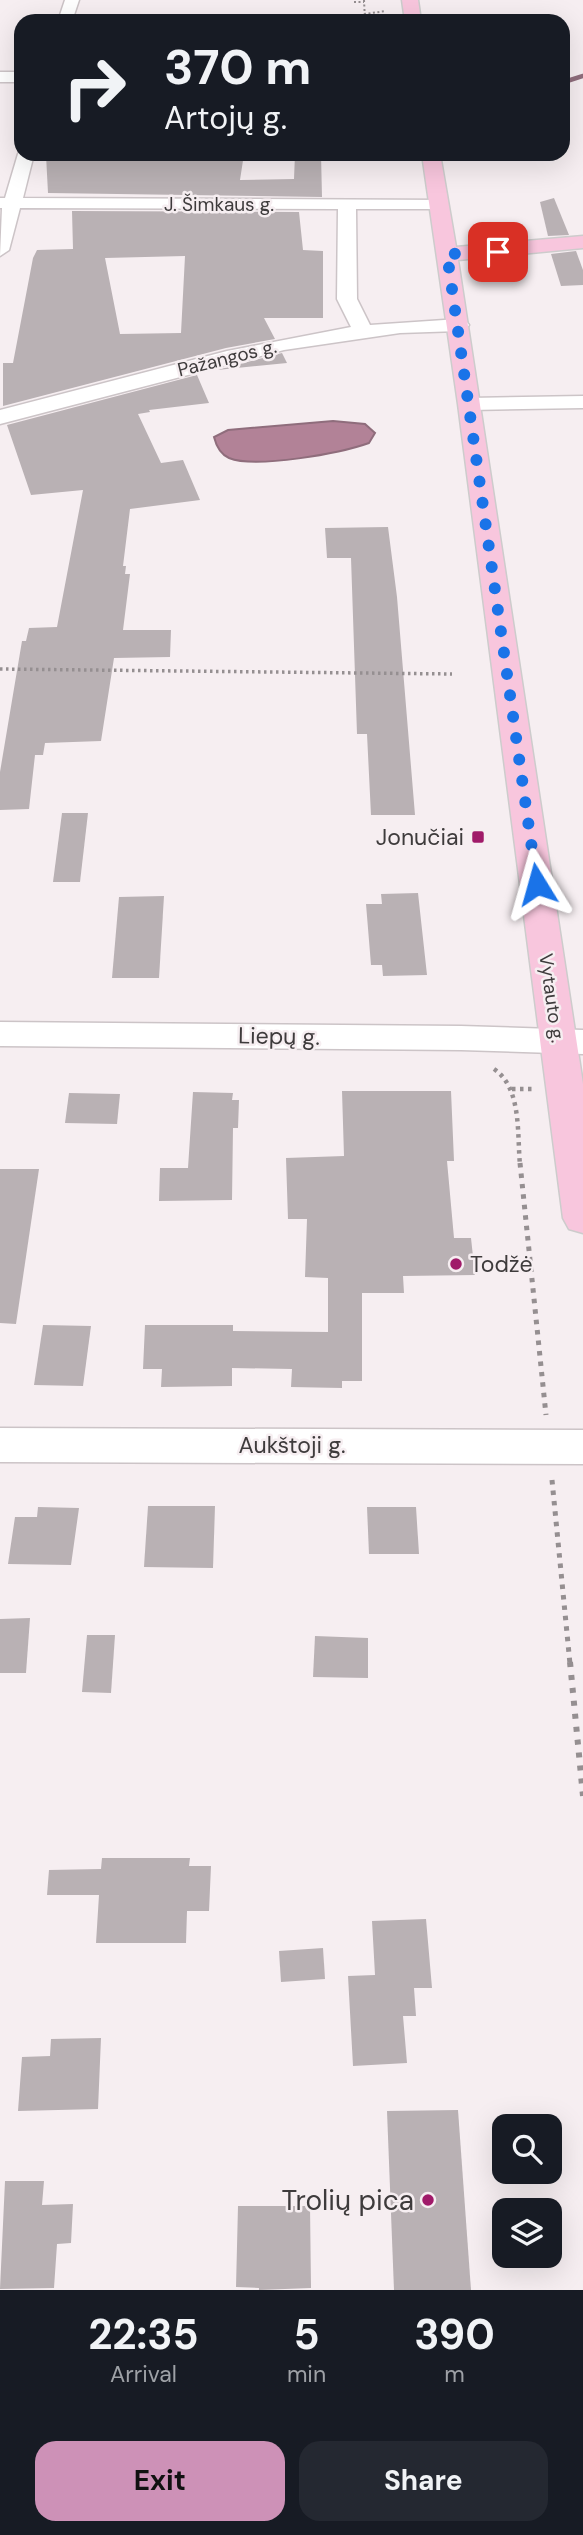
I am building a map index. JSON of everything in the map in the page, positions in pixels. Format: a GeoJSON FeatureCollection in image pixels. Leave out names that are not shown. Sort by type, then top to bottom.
{"type":"FeatureCollection","features":[{"type":"Feature","properties":{"kind":"main road","name":"Vytauto g."},"geometry":{"type":"LineString","coordinates":[[432,161],[571,1041],[583,1218]]}},
{"type":"Feature","properties":{"kind":"main road"},"geometry":{"type":"LineString","coordinates":[[447,254],[583,242]]}},
{"type":"Feature","properties":{"kind":"street"},"geometry":{"type":"LineString","coordinates":[[0,250],[7,203],[23,161]]}},
{"type":"Feature","properties":{"kind":"street","name":"J. Šimkaus g."},"geometry":{"type":"LineString","coordinates":[[7,203],[438,204]]}},
{"type":"Feature","properties":{"kind":"street"},"geometry":{"type":"LineString","coordinates":[[347,204],[347,299],[362,330]]}},
{"type":"Feature","properties":{"kind":"street","name":"Pažangos g."},"geometry":{"type":"LineString","coordinates":[[0,417],[232,354],[362,330],[404,325],[459,325]]}},
{"type":"Feature","properties":{"kind":"street"},"geometry":{"type":"LineString","coordinates":[[470,404],[583,402]]}},
{"type":"Feature","properties":{"kind":"street","name":"Liepų g."},"geometry":{"type":"LineString","coordinates":[[0,1034],[571,1041]]}},
{"type":"Feature","properties":{"kind":"street","name":"Aukštoji g."},"geometry":{"type":"LineString","coordinates":[[0,1445],[566,1447]]}},
{"type":"Feature","properties":{"kind":"path"},"geometry":{"type":"LineString","coordinates":[[354,2],[364,1],[364,14],[386,11]]}},
{"type":"Feature","properties":{"kind":"path"},"geometry":{"type":"LineString","coordinates":[[0,669],[452,674]]}},
{"type":"Feature","properties":{"kind":"path"},"geometry":{"type":"LineString","coordinates":[[461,1038],[464,1060],[489,1066],[503,1075],[512,1089],[566,1447],[583,1796]]}},
{"type":"Feature","properties":{"kind":"shaded area"},"geometry":{"type":"Polygon","coordinates":[[[333,421],[365,424],[375,433],[369,443],[356,447],[320,455],[258,462],[229,458],[219,449],[214,437],[228,430],[333,421]]]}},
{"type":"Feature","properties":{"kind":"building"},"geometry":{"type":"Polygon","coordinates":[[[46,161],[243,161],[240,180],[294,179],[295,161],[321,161],[322,197],[48,193],[46,161]]]}},
{"type":"Feature","properties":{"kind":"building"},"geometry":{"type":"Polygon","coordinates":[[[554,198],[569,235],[548,236],[540,202],[554,198]]]}},
{"type":"Feature","properties":{"kind":"building"},"geometry":{"type":"Polygon","coordinates":[[[72,211],[299,212],[303,250],[323,251],[323,318],[264,318],[275,339],[226,348],[3,406],[3,363],[13,363],[33,258],[37,250],[73,249],[72,211]],[[185,256],[105,258],[120,334],[181,333],[185,256]]]}},
{"type":"Feature","properties":{"kind":"building"},"geometry":{"type":"Polygon","coordinates":[[[576,251],[583,270],[583,285],[561,286],[551,254],[576,251]]]}},
{"type":"Feature","properties":{"kind":"building"},"geometry":{"type":"Polygon","coordinates":[[[282,353],[287,363],[217,370],[282,353]]]}},
{"type":"Feature","properties":{"kind":"building"},"geometry":{"type":"Polygon","coordinates":[[[197,375],[209,403],[149,410],[150,412],[138,414],[161,463],[183,460],[200,500],[130,509],[123,566],[126,566],[125,574],[130,574],[123,630],[171,630],[170,657],[114,658],[101,741],[45,743],[43,755],[35,755],[29,809],[0,810],[0,772],[22,641],[26,641],[29,628],[57,627],[83,490],[31,495],[7,425],[197,375]]]}},
{"type":"Feature","properties":{"kind":"building"},"geometry":{"type":"Polygon","coordinates":[[[388,527],[397,597],[415,815],[371,815],[367,734],[357,734],[351,558],[327,558],[325,528],[388,527]]]}},
{"type":"Feature","properties":{"kind":"building"},"geometry":{"type":"Polygon","coordinates":[[[62,813],[88,813],[80,882],[53,882],[62,813]]]}},
{"type":"Feature","properties":{"kind":"building"},"geometry":{"type":"Polygon","coordinates":[[[418,893],[427,975],[383,976],[382,965],[371,965],[366,904],[382,904],[381,894],[418,893]]]}},
{"type":"Feature","properties":{"kind":"building"},"geometry":{"type":"Polygon","coordinates":[[[164,896],[159,978],[112,978],[119,897],[164,896]]]}},
{"type":"Feature","properties":{"kind":"building"},"geometry":{"type":"Polygon","coordinates":[[[342,1091],[451,1091],[454,1161],[447,1161],[454,1238],[471,1238],[475,1275],[403,1276],[404,1293],[362,1293],[362,1381],[342,1381],[342,1388],[291,1387],[292,1369],[232,1368],[232,1386],[161,1387],[162,1369],[143,1369],[145,1325],[233,1325],[233,1331],[328,1332],[328,1278],[305,1277],[307,1219],[288,1219],[286,1158],[344,1156],[342,1091]]]}},
{"type":"Feature","properties":{"kind":"building"},"geometry":{"type":"Polygon","coordinates":[[[193,1092],[233,1093],[232,1100],[239,1100],[238,1128],[233,1128],[232,1200],[159,1201],[160,1168],[188,1168],[193,1092]]]}},
{"type":"Feature","properties":{"kind":"building"},"geometry":{"type":"Polygon","coordinates":[[[69,1093],[120,1094],[117,1124],[65,1123],[69,1093]]]}},
{"type":"Feature","properties":{"kind":"building"},"geometry":{"type":"Polygon","coordinates":[[[0,1169],[39,1169],[16,1324],[0,1323],[0,1169]]]}},
{"type":"Feature","properties":{"kind":"building"},"geometry":{"type":"Polygon","coordinates":[[[43,1325],[91,1326],[83,1386],[34,1385],[43,1325]]]}},
{"type":"Feature","properties":{"kind":"building"},"geometry":{"type":"Polygon","coordinates":[[[148,1506],[215,1506],[213,1568],[144,1567],[148,1506]]]}},
{"type":"Feature","properties":{"kind":"building"},"geometry":{"type":"Polygon","coordinates":[[[38,1507],[79,1508],[71,1565],[8,1564],[15,1517],[37,1517],[38,1507]]]}},
{"type":"Feature","properties":{"kind":"building"},"geometry":{"type":"Polygon","coordinates":[[[367,1507],[416,1507],[419,1554],[369,1554],[367,1507]]]}},
{"type":"Feature","properties":{"kind":"building"},"geometry":{"type":"Polygon","coordinates":[[[30,1618],[26,1673],[0,1673],[0,1619],[30,1618]]]}},
{"type":"Feature","properties":{"kind":"building"},"geometry":{"type":"Polygon","coordinates":[[[87,1635],[115,1635],[111,1693],[82,1692],[87,1635]]]}},
{"type":"Feature","properties":{"kind":"building"},"geometry":{"type":"Polygon","coordinates":[[[315,1636],[368,1638],[368,1678],[313,1677],[315,1636]]]}},
{"type":"Feature","properties":{"kind":"building"},"geometry":{"type":"Polygon","coordinates":[[[102,1858],[190,1858],[189,1866],[211,1866],[209,1911],[187,1911],[186,1943],[96,1943],[99,1895],[47,1895],[49,1870],[101,1869],[102,1858]]]}},
{"type":"Feature","properties":{"kind":"building"},"geometry":{"type":"Polygon","coordinates":[[[426,1919],[432,1988],[414,1988],[416,2016],[403,2016],[407,2063],[353,2066],[348,1976],[375,1975],[372,1921],[426,1919]]]}},
{"type":"Feature","properties":{"kind":"building"},"geometry":{"type":"Polygon","coordinates":[[[323,1948],[325,1979],[281,1982],[279,1951],[323,1948]]]}},
{"type":"Feature","properties":{"kind":"building"},"geometry":{"type":"Polygon","coordinates":[[[101,2038],[98,2109],[18,2111],[22,2057],[50,2056],[51,2039],[101,2038]]]}},
{"type":"Feature","properties":{"kind":"building","name":"Trolių pica"},"geometry":{"type":"Polygon","coordinates":[[[458,2110],[471,2290],[394,2290],[387,2111],[458,2110]]]}},
{"type":"Feature","properties":{"kind":"building"},"geometry":{"type":"Polygon","coordinates":[[[5,2181],[44,2181],[42,2205],[73,2204],[71,2243],[57,2244],[54,2288],[0,2289],[5,2181]]]}},
{"type":"Feature","properties":{"kind":"building"},"geometry":{"type":"Polygon","coordinates":[[[238,2206],[310,2206],[311,2288],[259,2290],[236,2287],[238,2206]]]}},
{"type":"Feature","properties":{"kind":"waterway"},"geometry":{"type":"LineString","coordinates":[[570,80],[583,76]]}},
{"type":"Feature","properties":{"kind":"place","name":"Jonučiai"},"geometry":{"type":"Point","coordinates":[478,837]}},
{"type":"Feature","properties":{"kind":"place","name":"Todžė"},"geometry":{"type":"Point","coordinates":[456,1264]}},
{"type":"Feature","properties":{"kind":"place","name":"Trolių pica"},"geometry":{"type":"Point","coordinates":[428,2200]}},
{"type":"Feature","properties":{"kind":"route"},"geometry":{"type":"LineString","coordinates":[[498,252],[447,254],[537,884]]}}]}
